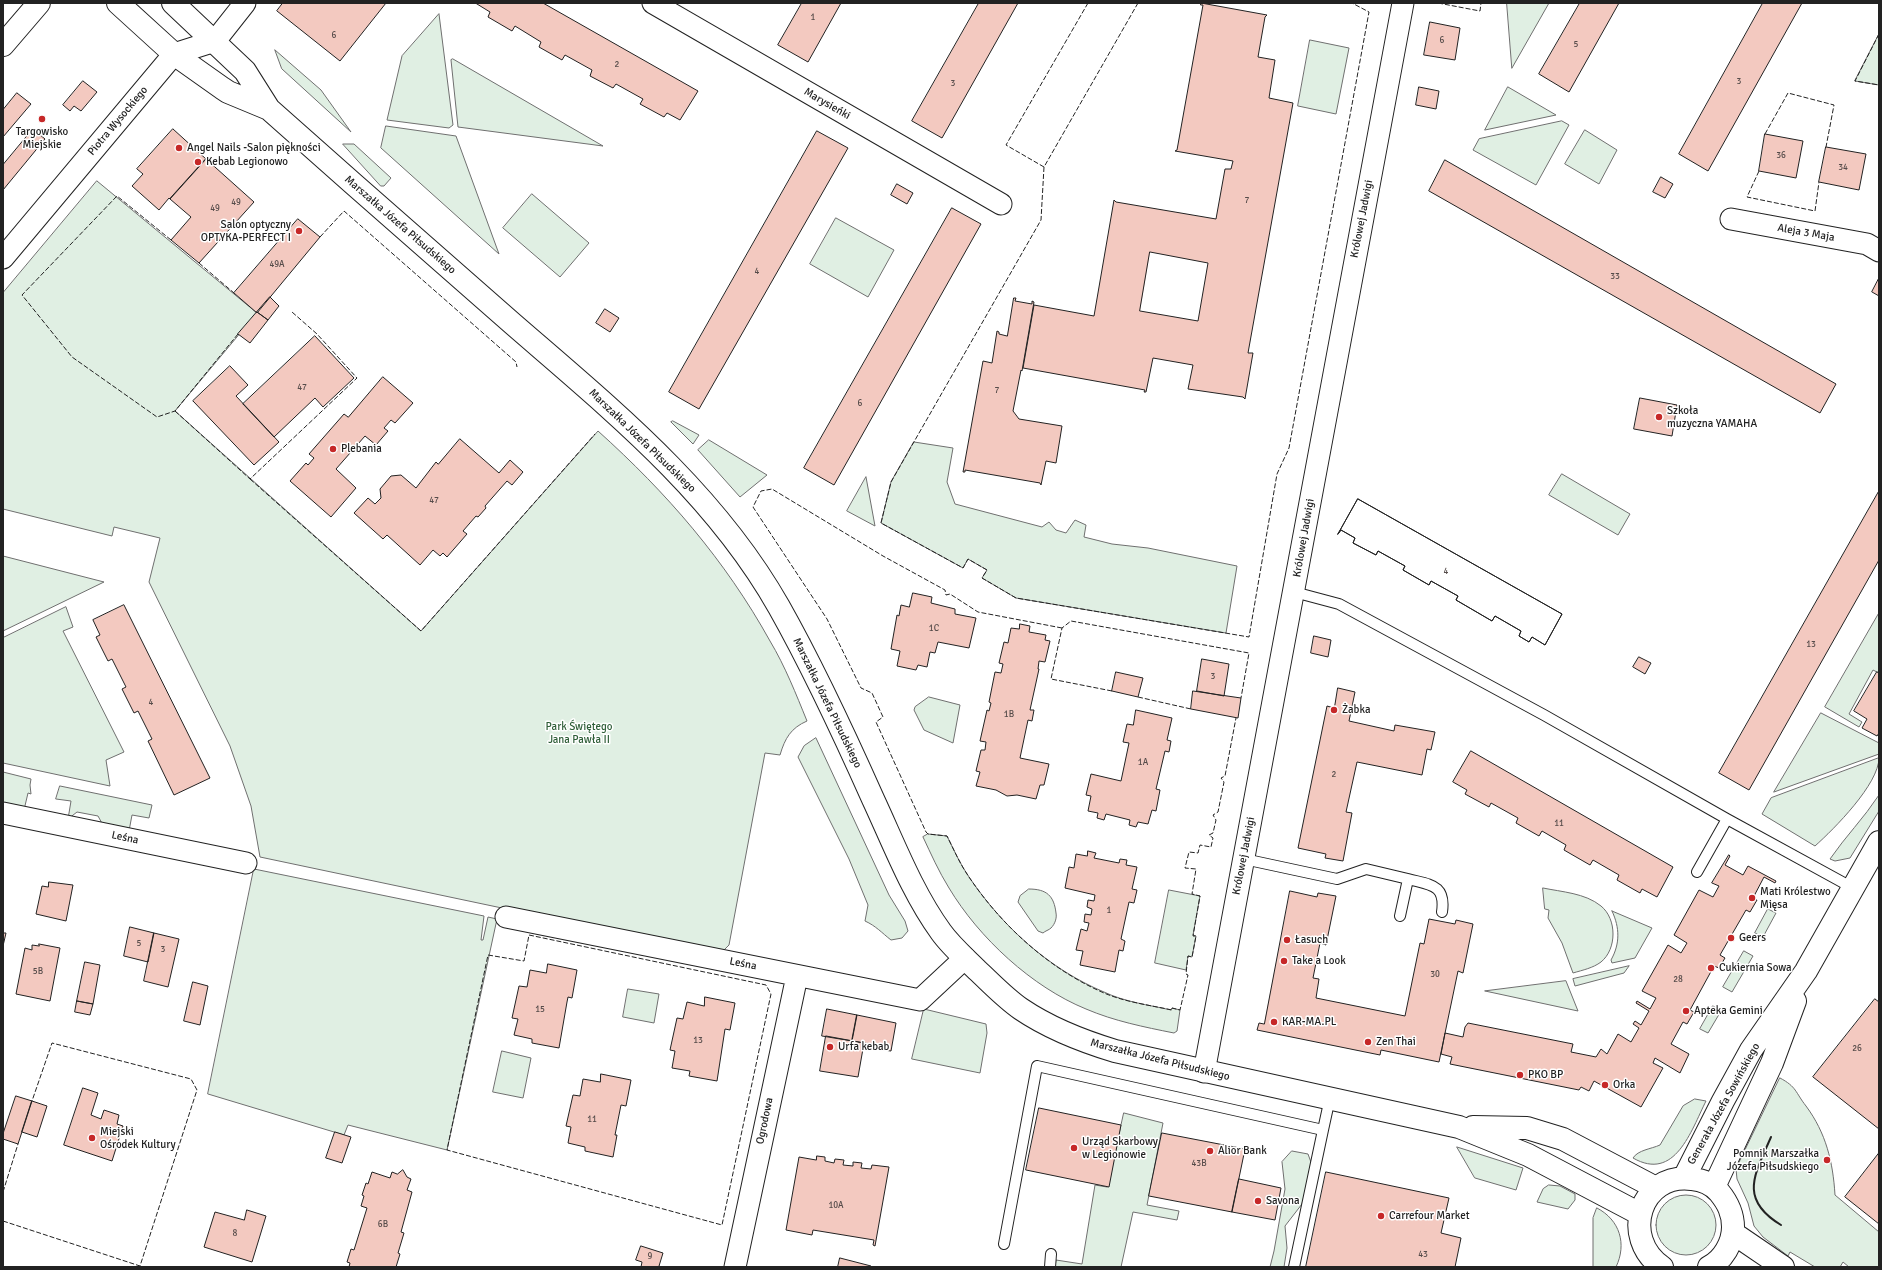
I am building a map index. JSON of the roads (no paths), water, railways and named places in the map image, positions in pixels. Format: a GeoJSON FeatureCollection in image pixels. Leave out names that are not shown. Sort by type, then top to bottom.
{"type":"FeatureCollection","features":[{"type":"Feature","properties":{"kind":"street"},"geometry":{"type":"LineString","coordinates":[[3,44],[38,3]]}},
{"type":"Feature","properties":{"kind":"street","name":"Marszałka Józefa Piłsudskiego"},"geometry":{"type":"LineString","coordinates":[[118,3],[174,54],[228,92],[269,110]]}},
{"type":"Feature","properties":{"kind":"street","name":"Marszałka Józefa Piłsudskiego"},"geometry":{"type":"LineString","coordinates":[[173,3],[215,41],[245,71],[269,110],[606,404],[685,481],[724,524],[762,580],[805,655],[836,718],[912,884],[942,933],[998,990],[1020,1008],[1046,1023],[1080,1040],[1115,1051],[1204,1072],[1459,1127],[1528,1155],[1640,1214]]}},
{"type":"Feature","properties":{"kind":"street"},"geometry":{"type":"LineString","coordinates":[[174,54],[215,41],[245,3]]}},
{"type":"Feature","properties":{"kind":"street","name":"Marysieńki"},"geometry":{"type":"LineString","coordinates":[[653,3],[1001,204]]}},
{"type":"Feature","properties":{"kind":"street","name":"Królowej Jadwigi"},"geometry":{"type":"LineString","coordinates":[[1204,1072],[1402,3]]}},
{"type":"Feature","properties":{"kind":"street","name":"Piotra Wysockiego"},"geometry":{"type":"LineString","coordinates":[[3,258],[174,54]]}},
{"type":"Feature","properties":{"kind":"street","name":"Aleja 3 Maja"},"geometry":{"type":"LineString","coordinates":[[1731,219],[1867,244],[1879,251]]}},
{"type":"Feature","properties":{"kind":"street","name":"Leśna"},"geometry":{"type":"LineString","coordinates":[[3,812],[246,863]]}},
{"type":"Feature","properties":{"kind":"street","name":"Generała Józefa Sowińskiego"},"geometry":{"type":"LineString","coordinates":[[1684,1178],[1723,1101],[1752,1050],[1806,971],[1879,842]]}},
{"type":"Feature","properties":{"kind":"street","name":"Leśna"},"geometry":{"type":"LineString","coordinates":[[506,917],[920,1000],[965,958]]}},
{"type":"Feature","properties":{"kind":"street","name":"Generała Józefa Sowińskiego"},"geometry":{"type":"LineString","coordinates":[[1714,1187],[1772,1063],[1806,971]]}},
{"type":"Feature","properties":{"kind":"street","name":"Ogrodowa"},"geometry":{"type":"LineString","coordinates":[[735,1267],[797,976]]}},
{"type":"Feature","properties":{"kind":"street","name":"Marszałka Józefa Piłsudskiego"},"geometry":{"type":"LineString","coordinates":[[1459,1127],[1527,1128],[1563,1139],[1656,1188]]}},
{"type":"Feature","properties":{"kind":"street"},"geometry":{"type":"LineString","coordinates":[[1662,1267],[1653,1261],[1640,1259],[1640,1214],[1646,1199],[1656,1188],[1673,1179],[1684,1178],[1700,1180],[1714,1187],[1728,1203],[1733,1218],[1733,1233],[1720,1265]]}},
{"type":"Feature","properties":{"kind":"street"},"geometry":{"type":"LineString","coordinates":[[1733,1233],[1783,1267]]}},
{"type":"Feature","properties":{"kind":"lane"},"geometry":{"type":"LineString","coordinates":[[1294,592],[1339,604],[1544,715],[1727,819],[1853,888]]}},
{"type":"Feature","properties":{"kind":"lane"},"geometry":{"type":"LineString","coordinates":[[1697,872],[1727,819]]}},
{"type":"Feature","properties":{"kind":"lane"},"geometry":{"type":"LineString","coordinates":[[1244,859],[1337,878],[1366,869],[1408,879],[1434,886],[1442,892],[1444,901],[1442,912]]}},
{"type":"Feature","properties":{"kind":"lane"},"geometry":{"type":"LineString","coordinates":[[1400,916],[1408,879]]}},
{"type":"Feature","properties":{"kind":"lane"},"geometry":{"type":"LineString","coordinates":[[1004,1244],[1037,1066],[1323,1130]]}},
{"type":"Feature","properties":{"kind":"lane"},"geometry":{"type":"LineString","coordinates":[[1294,1267],[1330,1098]]}},
{"type":"Feature","properties":{"kind":"lane"},"geometry":{"type":"LineString","coordinates":[[1050,1267],[1051,1254]]}},
{"type":"Feature","properties":{"kind":"place","name":"Targowisko Miejskie"},"geometry":{"type":"Point","coordinates":[42,119]}},
{"type":"Feature","properties":{"kind":"place","name":"Angel Nails -Salon piękności"},"geometry":{"type":"Point","coordinates":[179,148]}},
{"type":"Feature","properties":{"kind":"place","name":"Kebab Legionowo"},"geometry":{"type":"Point","coordinates":[198,162]}},
{"type":"Feature","properties":{"kind":"place","name":"Salon optyczny OPTYKA-PERFECT I"},"geometry":{"type":"Point","coordinates":[299,231]}},
{"type":"Feature","properties":{"kind":"place","name":"Szkoła muzyczna YAMAHA"},"geometry":{"type":"Point","coordinates":[1659,417]}},
{"type":"Feature","properties":{"kind":"place","name":"Plebania"},"geometry":{"type":"Point","coordinates":[333,449]}},
{"type":"Feature","properties":{"kind":"place","name":"Żabka"},"geometry":{"type":"Point","coordinates":[1334,710]}},
{"type":"Feature","properties":{"kind":"place","name":"Mati Królestwo Mięsa"},"geometry":{"type":"Point","coordinates":[1752,898]}},
{"type":"Feature","properties":{"kind":"place","name":"Geers"},"geometry":{"type":"Point","coordinates":[1731,938]}},
{"type":"Feature","properties":{"kind":"place","name":"Łasuch"},"geometry":{"type":"Point","coordinates":[1287,940]}},
{"type":"Feature","properties":{"kind":"place","name":"Take a Look"},"geometry":{"type":"Point","coordinates":[1284,961]}},
{"type":"Feature","properties":{"kind":"place","name":"Cukiernia Sowa"},"geometry":{"type":"Point","coordinates":[1711,968]}},
{"type":"Feature","properties":{"kind":"place","name":"Apteka Gemini"},"geometry":{"type":"Point","coordinates":[1686,1011]}},
{"type":"Feature","properties":{"kind":"place","name":"KAR-MA.PL"},"geometry":{"type":"Point","coordinates":[1274,1022]}},
{"type":"Feature","properties":{"kind":"place","name":"Zen Thai"},"geometry":{"type":"Point","coordinates":[1368,1042]}},
{"type":"Feature","properties":{"kind":"place","name":"Urfa kebab"},"geometry":{"type":"Point","coordinates":[830,1047]}},
{"type":"Feature","properties":{"kind":"place","name":"PKO BP"},"geometry":{"type":"Point","coordinates":[1520,1075]}},
{"type":"Feature","properties":{"kind":"place","name":"Orka"},"geometry":{"type":"Point","coordinates":[1605,1085]}},
{"type":"Feature","properties":{"kind":"place","name":"Miejski Ośrodek Kultury"},"geometry":{"type":"Point","coordinates":[92,1138]}},
{"type":"Feature","properties":{"kind":"place","name":"Urząd Skarbowy w Legionowie"},"geometry":{"type":"Point","coordinates":[1074,1148]}},
{"type":"Feature","properties":{"kind":"place","name":"Alior Bank"},"geometry":{"type":"Point","coordinates":[1210,1151]}},
{"type":"Feature","properties":{"kind":"place","name":"Pomnik Marszałka Józefa Piłsudskiego"},"geometry":{"type":"Point","coordinates":[1827,1160]}},
{"type":"Feature","properties":{"kind":"place","name":"Savona"},"geometry":{"type":"Point","coordinates":[1258,1201]}},
{"type":"Feature","properties":{"kind":"place","name":"Carrefour Market"},"geometry":{"type":"Point","coordinates":[1381,1216]}},
{"type":"Feature","properties":{"kind":"park label","name":"Park Świętego Jana Pawła II"},"geometry":{"type":"Point","coordinates":[579,733]}}]}
